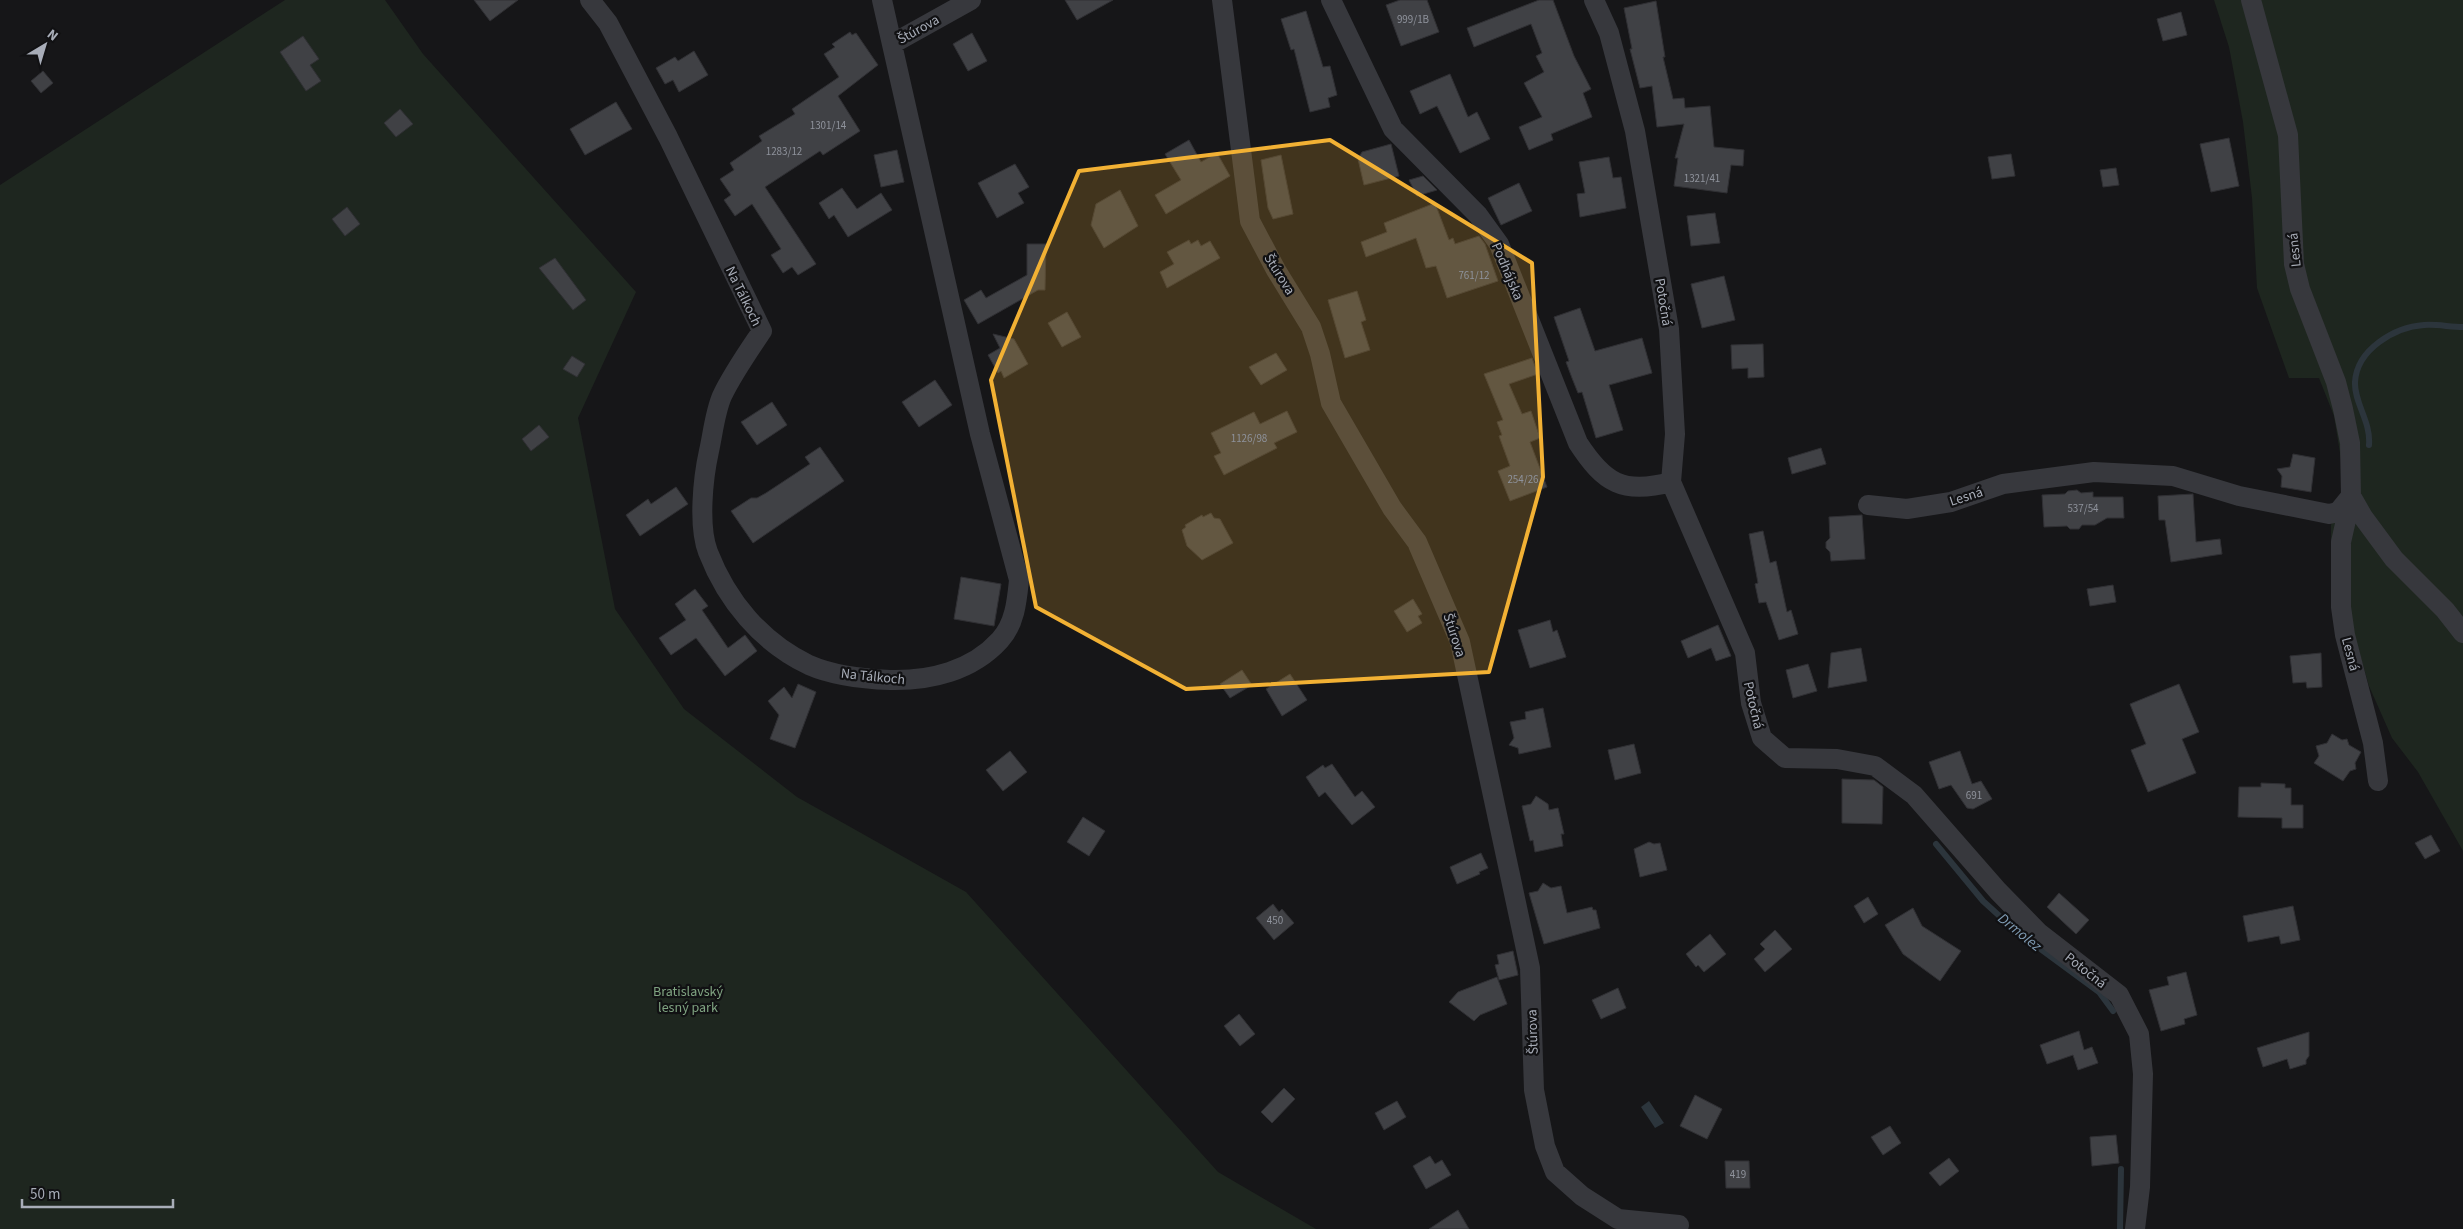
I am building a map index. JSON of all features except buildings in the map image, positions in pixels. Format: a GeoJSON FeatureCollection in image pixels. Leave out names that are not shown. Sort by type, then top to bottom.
{"type":"FeatureCollection","features":[{"type":"Feature","properties":{"kind":"street","name":"Na Tálkoch"},"geometry":{"type":"LineString","coordinates":[[590,0],[608,23],[668,137],[762,331],[734,373],[721,398],[704,473],[703,513],[708,551],[729,593],[748,621],[776,646],[810,665],[846,676],[909,680],[955,672],[1001,640],[1010,625],[1017,605],[1020,580],[980,434],[882,0]]}},
{"type":"Feature","properties":{"kind":"street","name":"Štúrova"},"geometry":{"type":"LineString","coordinates":[[892,44],[971,0]]}},
{"type":"Feature","properties":{"kind":"street","name":"Štúrova"},"geometry":{"type":"LineString","coordinates":[[1222,0],[1250,221],[1276,270],[1311,327],[1320,354],[1330,403],[1392,508],[1417,542],[1460,642],[1530,968],[1534,1090],[1545,1146],[1555,1172],[1582,1196],[1618,1219],[1679,1226]]}},
{"type":"Feature","properties":{"kind":"street","name":"Podhájska"},"geometry":{"type":"LineString","coordinates":[[1331,0],[1393,129],[1478,215],[1499,244],[1578,443],[1589,460],[1603,474],[1626,487],[1648,488],[1671,482]]}},
{"type":"Feature","properties":{"kind":"street","name":"Potočná"},"geometry":{"type":"LineString","coordinates":[[1594,0],[1609,33],[1635,131],[1669,329],[1675,434],[1671,482],[1745,653],[1750,703],[1762,738],[1785,758],[1837,759],[1875,766],[1914,795],[2039,933],[2119,995],[2139,1034],[2143,1074],[2140,1187],[2135,1229]]}},
{"type":"Feature","properties":{"kind":"street","name":"Lesná"},"geometry":{"type":"LineString","coordinates":[[2250,0],[2288,135],[2294,264],[2300,289],[2336,382],[2350,442],[2351,496],[2341,542],[2341,607],[2346,635],[2373,743],[2378,781]]}},
{"type":"Feature","properties":{"kind":"street","name":"Lesná"},"geometry":{"type":"LineString","coordinates":[[1868,504],[1907,509],[1951,502],[2004,484],[2094,472],[2173,476],[2239,496],[2330,514],[2338,512],[2351,496]]}},
{"type":"Feature","properties":{"kind":"street","name":"Lesná"},"geometry":{"type":"LineString","coordinates":[[2351,496],[2363,517],[2394,559],[2445,610],[2463,633]]}},
{"type":"Feature","properties":{"kind":"highlighted area"},"geometry":{"type":"Polygon","coordinates":[[[1330,140],[1532,263],[1543,477],[1489,672],[1186,689],[1036,607],[991,380],[1079,171],[1330,140]]]}},
{"type":"Feature","properties":{"kind":"green space","name":"Bratislavský lesný park"},"geometry":{"type":"Polygon","coordinates":[[[285,0],[385,0],[423,54],[636,292],[578,418],[615,609],[684,709],[797,797],[966,892],[1218,1172],[1316,1229],[0,1229],[0,185],[285,0]]]}},
{"type":"Feature","properties":{"kind":"green space"},"geometry":{"type":"Polygon","coordinates":[[[2214,0],[2463,0],[2463,851],[2418,772],[2392,738],[2369,686],[2357,644],[2331,596],[2331,525],[2345,484],[2334,416],[2319,378],[2289,378],[2257,288],[2252,198],[2243,122],[2229,47],[2214,0]]]}},
{"type":"Feature","properties":{"kind":"shaded area"},"geometry":{"type":"Polygon","coordinates":[[[1649,1101],[1664,1123],[1655,1128],[1641,1107],[1649,1101]]]}},
{"type":"Feature","properties":{"kind":"waterway"},"geometry":{"type":"LineString","coordinates":[[2369,445],[2368,428],[2355,390],[2355,382],[2357,370],[2370,350],[2390,335],[2413,327],[2429,325],[2463,327]]}},
{"type":"Feature","properties":{"kind":"waterway","name":"Drmolez"},"geometry":{"type":"LineString","coordinates":[[1936,844],[1983,901],[2016,931],[2099,992],[2113,1011]]}},
{"type":"Feature","properties":{"kind":"waterway","name":"Drmolez"},"geometry":{"type":"LineString","coordinates":[[2120,1229],[2121,1169]]}}]}
